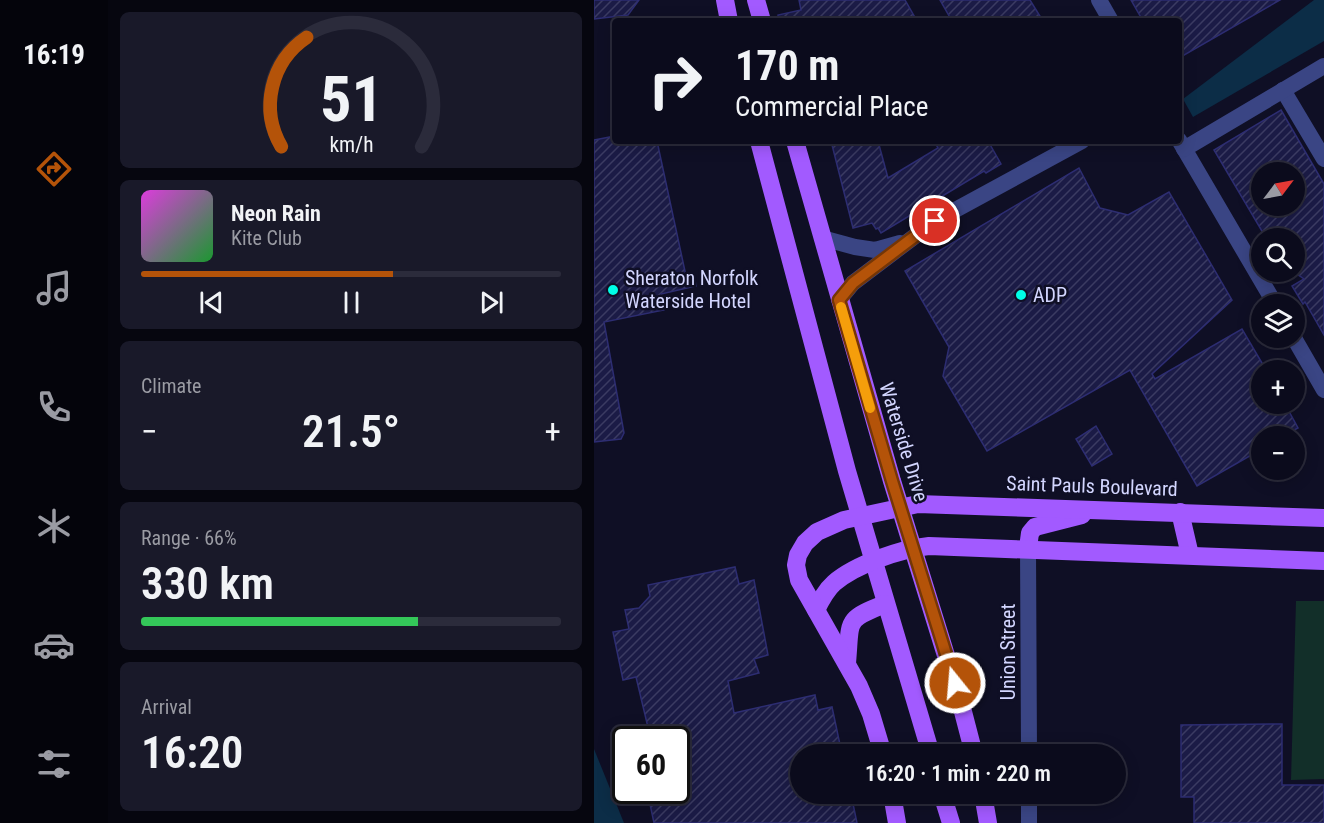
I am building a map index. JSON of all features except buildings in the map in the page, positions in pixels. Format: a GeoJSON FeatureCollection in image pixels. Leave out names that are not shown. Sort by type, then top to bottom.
{"type":"FeatureCollection","features":[{"type":"Feature","properties":{"kind":"main road"},"geometry":{"type":"LineString","coordinates":[[756,0],[761,18]]}},
{"type":"Feature","properties":{"kind":"main road"},"geometry":{"type":"LineString","coordinates":[[760,144],[860,516],[928,744]]}},
{"type":"Feature","properties":{"kind":"main road","name":"Waterside Drive"},"geometry":{"type":"LineString","coordinates":[[796,144],[839,300],[972,744]]}},
{"type":"Feature","properties":{"kind":"main road","name":"Saint Pauls Boulevard"},"geometry":{"type":"LineString","coordinates":[[880,744],[868,707],[848,663],[799,580],[796,566],[798,555],[805,543],[817,532],[834,523],[927,503],[1324,518]]}},
{"type":"Feature","properties":{"kind":"main road"},"geometry":{"type":"LineString","coordinates":[[1028,548],[1030,533],[1038,526],[1110,509]]}},
{"type":"Feature","properties":{"kind":"main road"},"geometry":{"type":"LineString","coordinates":[[1180,512],[1190,555]]}},
{"type":"Feature","properties":{"kind":"main road"},"geometry":{"type":"LineString","coordinates":[[816,610],[833,584],[847,574],[914,548],[939,545],[1324,561]]}},
{"type":"Feature","properties":{"kind":"main road"},"geometry":{"type":"LineString","coordinates":[[848,663],[852,623],[859,614],[885,604]]}},
{"type":"Feature","properties":{"kind":"main road"},"geometry":{"type":"LineString","coordinates":[[829,631],[852,623]]}},
{"type":"Feature","properties":{"kind":"main road"},"geometry":{"type":"LineString","coordinates":[[894,804],[897,823]]}},
{"type":"Feature","properties":{"kind":"main road"},"geometry":{"type":"LineString","coordinates":[[945,804],[951,823]]}},
{"type":"Feature","properties":{"kind":"main road"},"geometry":{"type":"LineString","coordinates":[[985,804],[988,823]]}},
{"type":"Feature","properties":{"kind":"street"},"geometry":{"type":"LineString","coordinates":[[1099,0],[1109,18]]}},
{"type":"Feature","properties":{"kind":"street"},"geometry":{"type":"LineString","coordinates":[[1269,294],[1181,145],[1324,66]]}},
{"type":"Feature","properties":{"kind":"street"},"geometry":{"type":"LineString","coordinates":[[1283,90],[1324,159]]}},
{"type":"Feature","properties":{"kind":"street"},"geometry":{"type":"LineString","coordinates":[[839,300],[853,283],[935,221],[1076,144]]}},
{"type":"Feature","properties":{"kind":"street"},"geometry":{"type":"LineString","coordinates":[[822,238],[875,250],[907,241]]}},
{"type":"Feature","properties":{"kind":"street"},"geometry":{"type":"LineString","coordinates":[[1300,348],[1324,390]]}},
{"type":"Feature","properties":{"kind":"street","name":"Union Street"},"geometry":{"type":"LineString","coordinates":[[1028,548],[1029,744]]}},
{"type":"Feature","properties":{"kind":"street"},"geometry":{"type":"LineString","coordinates":[[1029,804],[1029,823]]}},
{"type":"Feature","properties":{"kind":"green space"},"geometry":{"type":"Polygon","coordinates":[[[1296,601],[1324,601],[1324,779],[1291,780],[1296,601]]]}},
{"type":"Feature","properties":{"kind":"water"},"geometry":{"type":"Polygon","coordinates":[[[1314,0],[1324,0],[1324,41],[1193,117],[1183,99],[1314,0]]]}},
{"type":"Feature","properties":{"kind":"water"},"geometry":{"type":"Polygon","coordinates":[[[594,749],[612,793],[612,804],[616,804],[624,823],[594,823],[594,749]]]}},
{"type":"Feature","properties":{"kind":"slow traffic"},"geometry":{"type":"LineString","coordinates":[[841,307],[870,408]]}},
{"type":"Feature","properties":{"kind":"place","name":"Sheraton Norfolk Waterside Hotel"},"geometry":{"type":"Point","coordinates":[613,290]}},
{"type":"Feature","properties":{"kind":"place","name":"ADP"},"geometry":{"type":"Point","coordinates":[1021,295]}},
{"type":"Feature","properties":{"kind":"route"},"geometry":{"type":"LineString","coordinates":[[935,221],[853,283],[839,300],[955,683]]}}]}
